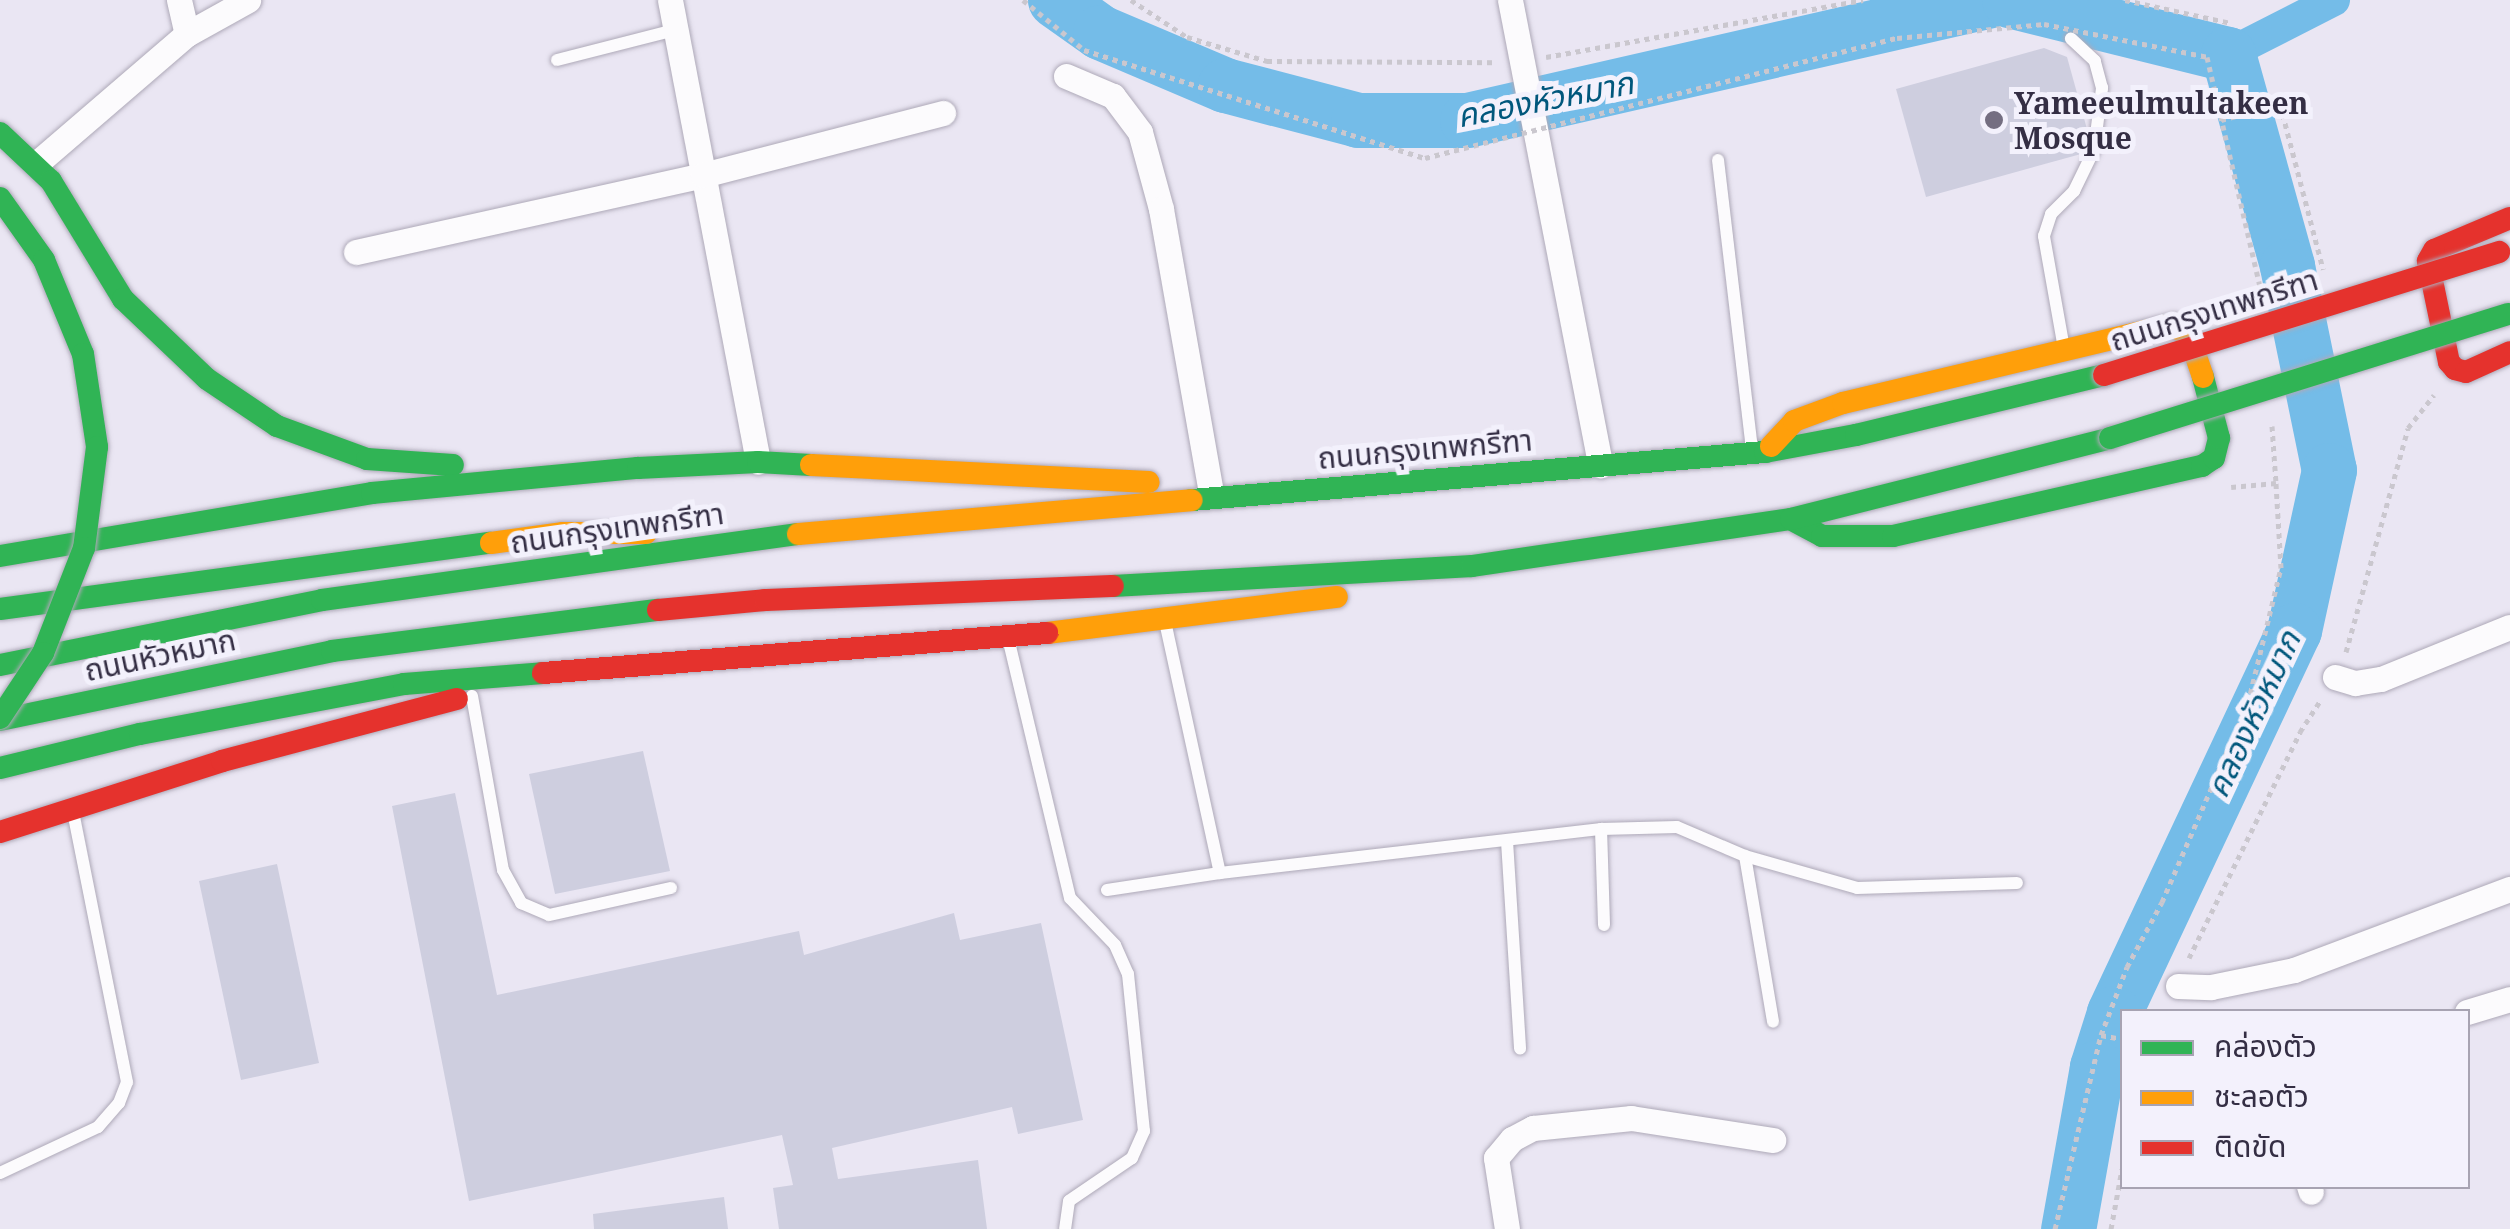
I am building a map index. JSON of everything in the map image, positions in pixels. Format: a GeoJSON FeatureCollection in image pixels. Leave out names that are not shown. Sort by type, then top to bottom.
{"type":"FeatureCollection","features":[{"type":"Feature","properties":{"kind":"main road"},"geometry":{"type":"LineString","coordinates":[[0,132],[36,163],[123,299],[207,379],[277,426],[367,460],[638,468]]}},
{"type":"Feature","properties":{"kind":"main road"},"geometry":{"type":"LineString","coordinates":[[0,198],[44,260],[83,354],[97,446],[84,548],[44,653],[0,719]]}},
{"type":"Feature","properties":{"kind":"main road"},"geometry":{"type":"LineString","coordinates":[[2510,218],[2434,250],[2428,261],[2455,370],[2466,372],[2510,352]]}},
{"type":"Feature","properties":{"kind":"main road","name":"ถนนกรุงเทพกรีฑา"},"geometry":{"type":"LineString","coordinates":[[322,600],[792,534],[1759,452],[1856,435],[2104,374],[2504,250]]}},
{"type":"Feature","properties":{"kind":"main road"},"geometry":{"type":"LineString","coordinates":[[0,768],[140,734],[404,684],[1166,622],[1346,596],[1472,566],[1791,519],[2110,438],[2417,346],[2509,314]]}},
{"type":"Feature","properties":{"kind":"main road"},"geometry":{"type":"LineString","coordinates":[[1759,452],[1794,421],[1844,403],[2174,324],[2184,330],[2204,380],[2219,438],[2214,458],[2202,466],[1893,536],[1822,536],[1791,519]]}},
{"type":"Feature","properties":{"kind":"main road"},"geometry":{"type":"LineString","coordinates":[[0,556],[372,493],[638,468],[758,462],[1282,491]]}},
{"type":"Feature","properties":{"kind":"main road"},"geometry":{"type":"LineString","coordinates":[[0,609],[563,533],[792,534]]}},
{"type":"Feature","properties":{"kind":"main road","name":"ถนนหัวหมาก"},"geometry":{"type":"LineString","coordinates":[[0,719],[332,651],[570,619],[765,600],[1186,584],[1472,566]]}},
{"type":"Feature","properties":{"kind":"main road","name":"ถนนหัวหมาก"},"geometry":{"type":"LineString","coordinates":[[0,665],[322,600]]}},
{"type":"Feature","properties":{"kind":"main road"},"geometry":{"type":"LineString","coordinates":[[0,832],[340,727],[608,670]]}},
{"type":"Feature","properties":{"kind":"street"},"geometry":{"type":"LineString","coordinates":[[179,0],[187,34]]}},
{"type":"Feature","properties":{"kind":"street"},"geometry":{"type":"LineString","coordinates":[[36,163],[187,34],[248,0]]}},
{"type":"Feature","properties":{"kind":"street"},"geometry":{"type":"LineString","coordinates":[[670,0],[758,462]]}},
{"type":"Feature","properties":{"kind":"street"},"geometry":{"type":"LineString","coordinates":[[1511,10],[1600,465]]}},
{"type":"Feature","properties":{"kind":"street"},"geometry":{"type":"LineString","coordinates":[[1066,76],[1113,96],[1140,132],[1160,209],[1210,486]]}},
{"type":"Feature","properties":{"kind":"street"},"geometry":{"type":"LineString","coordinates":[[356,252],[703,176],[943,113]]}},
{"type":"Feature","properties":{"kind":"street"},"geometry":{"type":"LineString","coordinates":[[2336,677],[2355,683],[2381,679],[2510,627]]}},
{"type":"Feature","properties":{"kind":"street"},"geometry":{"type":"LineString","coordinates":[[2178,986],[2211,988],[2294,970],[2510,889]]}},
{"type":"Feature","properties":{"kind":"street"},"geometry":{"type":"LineString","coordinates":[[2470,1011],[2510,999]]}},
{"type":"Feature","properties":{"kind":"street"},"geometry":{"type":"LineString","coordinates":[[1507,1229],[1496,1158],[1512,1139],[1533,1128],[1630,1118],[1774,1140]]}},
{"type":"Feature","properties":{"kind":"lane"},"geometry":{"type":"LineString","coordinates":[[557,60],[675,30]]}},
{"type":"Feature","properties":{"kind":"lane"},"geometry":{"type":"LineString","coordinates":[[2064,350],[2044,236],[2051,214],[2074,191],[2094,150],[2102,88],[2095,61],[2071,39]]}},
{"type":"Feature","properties":{"kind":"lane"},"geometry":{"type":"LineString","coordinates":[[1718,160],[1759,452]]}},
{"type":"Feature","properties":{"kind":"lane"},"geometry":{"type":"LineString","coordinates":[[1166,622],[1220,873]]}},
{"type":"Feature","properties":{"kind":"lane"},"geometry":{"type":"LineString","coordinates":[[1008,636],[1070,898],[1116,945],[1128,974],[1144,1131],[1132,1158],[1069,1201],[1064,1229]]}},
{"type":"Feature","properties":{"kind":"lane"},"geometry":{"type":"LineString","coordinates":[[472,696],[503,870],[522,903],[549,915],[671,888]]}},
{"type":"Feature","properties":{"kind":"lane"},"geometry":{"type":"LineString","coordinates":[[0,1172],[98,1126],[119,1104],[127,1082],[72,808]]}},
{"type":"Feature","properties":{"kind":"lane"},"geometry":{"type":"LineString","coordinates":[[1107,890],[1220,873],[1601,829],[1677,827],[1745,856],[1857,888],[2017,883]]}},
{"type":"Feature","properties":{"kind":"lane"},"geometry":{"type":"LineString","coordinates":[[1601,829],[1604,926]]}},
{"type":"Feature","properties":{"kind":"lane"},"geometry":{"type":"LineString","coordinates":[[1507,841],[1520,1048]]}},
{"type":"Feature","properties":{"kind":"lane"},"geometry":{"type":"LineString","coordinates":[[1745,856],[1774,1022]]}},
{"type":"Feature","properties":{"kind":"path"},"geometry":{"type":"LineString","coordinates":[[1024,0],[1084,50],[1425,158],[1897,38],[2044,24],[2207,57],[2262,296]]}},
{"type":"Feature","properties":{"kind":"path"},"geometry":{"type":"LineString","coordinates":[[2124,0],[2231,23]]}},
{"type":"Feature","properties":{"kind":"path"},"geometry":{"type":"LineString","coordinates":[[2221,120],[2280,104],[2322,270],[2341,264]]}},
{"type":"Feature","properties":{"kind":"path"},"geometry":{"type":"LineString","coordinates":[[2055,1229],[2101,1035],[2126,967],[2162,902],[2248,703],[2280,568],[2270,408]]}},
{"type":"Feature","properties":{"kind":"path"},"geometry":{"type":"LineString","coordinates":[[2202,466],[2232,488],[2276,483]]}},
{"type":"Feature","properties":{"kind":"path"},"geometry":{"type":"LineString","coordinates":[[2101,1035],[2120,1040]]}},
{"type":"Feature","properties":{"kind":"path"},"geometry":{"type":"LineString","coordinates":[[2111,1229],[2120,1180]]}},
{"type":"Feature","properties":{"kind":"building","name":"Yameeulmultakeen Mosque"},"geometry":{"type":"Polygon","coordinates":[[[2044,48],[2067,57],[2087,129],[2081,154],[1926,197],[1896,89],[2044,48]]]}},
{"type":"Feature","properties":{"kind":"building"},"geometry":{"type":"Polygon","coordinates":[[[643,751],[670,871],[555,894],[529,774],[643,751]]]}},
{"type":"Feature","properties":{"kind":"building"},"geometry":{"type":"Polygon","coordinates":[[[455,793],[497,995],[799,931],[804,955],[954,913],[960,940],[1041,923],[1083,1120],[1018,1134],[1012,1107],[832,1148],[838,1179],[978,1160],[987,1229],[779,1229],[773,1188],[793,1185],[782,1135],[469,1201],[392,806],[455,793]]]}},
{"type":"Feature","properties":{"kind":"building"},"geometry":{"type":"Polygon","coordinates":[[[277,864],[319,1063],[241,1080],[199,881],[277,864]]]}},
{"type":"Feature","properties":{"kind":"building"},"geometry":{"type":"Polygon","coordinates":[[[724,1197],[728,1229],[594,1229],[593,1214],[724,1197]]]}},
{"type":"Feature","properties":{"kind":"waterway","name":"คลองหัวหมาก"},"geometry":{"type":"LineString","coordinates":[[1055,0],[1100,32],[1225,85],[1358,120],[1467,120],[1991,0]]}},
{"type":"Feature","properties":{"kind":"waterway","name":"คลองหัวหมาก"},"geometry":{"type":"LineString","coordinates":[[2009,0],[2228,54],[2287,266],[2329,470],[2294,630],[2114,1013],[2097,1067],[2068,1229]]}},
{"type":"Feature","properties":{"kind":"waterway"},"geometry":{"type":"LineString","coordinates":[[2228,54],[2334,0]]}},
{"type":"Feature","properties":{"kind":"traffic: fast"},"geometry":{"type":"LineString","coordinates":[[0,133],[51,181],[123,299],[207,379],[277,426],[367,459],[453,465]]}},
{"type":"Feature","properties":{"kind":"traffic: fast"},"geometry":{"type":"LineString","coordinates":[[0,198],[44,260],[83,354],[97,447],[84,548],[43,653],[0,718]]}},
{"type":"Feature","properties":{"kind":"traffic: fast"},"geometry":{"type":"LineString","coordinates":[[2110,438],[2508,314]]}},
{"type":"Feature","properties":{"kind":"traffic: fast"},"geometry":{"type":"LineString","coordinates":[[1192,500],[1765,452],[1856,435],[2104,375]]}},
{"type":"Feature","properties":{"kind":"traffic: fast"},"geometry":{"type":"LineString","coordinates":[[1794,521],[1822,536],[1893,536],[2202,466],[2214,458],[2219,438],[2203,377]]}},
{"type":"Feature","properties":{"kind":"traffic: fast"},"geometry":{"type":"LineString","coordinates":[[1113,586],[1472,566],[1791,519],[2110,438]]}},
{"type":"Feature","properties":{"kind":"traffic: fast"},"geometry":{"type":"LineString","coordinates":[[0,556],[372,493],[638,468],[758,462],[811,465]]}},
{"type":"Feature","properties":{"kind":"traffic: fast"},"geometry":{"type":"LineString","coordinates":[[0,665],[322,600],[798,534]]}},
{"type":"Feature","properties":{"kind":"traffic: fast"},"geometry":{"type":"LineString","coordinates":[[0,609],[491,543]]}},
{"type":"Feature","properties":{"kind":"traffic: fast"},"geometry":{"type":"LineString","coordinates":[[0,720],[332,651],[658,610]]}},
{"type":"Feature","properties":{"kind":"traffic: fast"},"geometry":{"type":"LineString","coordinates":[[0,768],[140,734],[404,684],[543,673]]}},
{"type":"Feature","properties":{"kind":"traffic: slow"},"geometry":{"type":"LineString","coordinates":[[1771,446],[1794,421],[1843,403],[2174,324],[2190,339],[2203,377]]}},
{"type":"Feature","properties":{"kind":"traffic: slow"},"geometry":{"type":"LineString","coordinates":[[811,465],[1149,482]]}},
{"type":"Feature","properties":{"kind":"traffic: slow"},"geometry":{"type":"LineString","coordinates":[[798,534],[1192,500]]}},
{"type":"Feature","properties":{"kind":"traffic: slow"},"geometry":{"type":"LineString","coordinates":[[491,543],[563,533],[646,533]]}},
{"type":"Feature","properties":{"kind":"traffic: slow"},"geometry":{"type":"LineString","coordinates":[[1047,633],[1337,597]]}},
{"type":"Feature","properties":{"kind":"traffic: jam"},"geometry":{"type":"LineString","coordinates":[[2510,218],[2434,250],[2428,261],[2449,362],[2455,369],[2466,372],[2510,352]]}},
{"type":"Feature","properties":{"kind":"traffic: jam"},"geometry":{"type":"LineString","coordinates":[[2104,375],[2499,252]]}},
{"type":"Feature","properties":{"kind":"traffic: jam"},"geometry":{"type":"LineString","coordinates":[[658,610],[765,600],[1113,586]]}},
{"type":"Feature","properties":{"kind":"traffic: jam"},"geometry":{"type":"LineString","coordinates":[[543,673],[1047,633]]}},
{"type":"Feature","properties":{"kind":"traffic: jam"},"geometry":{"type":"LineString","coordinates":[[0,832],[222,761],[457,699]]}},
{"type":"Feature","properties":{"kind":"place","name":"Yameeulmultakeen Mosque"},"geometry":{"type":"Point","coordinates":[1994,120]}}]}
